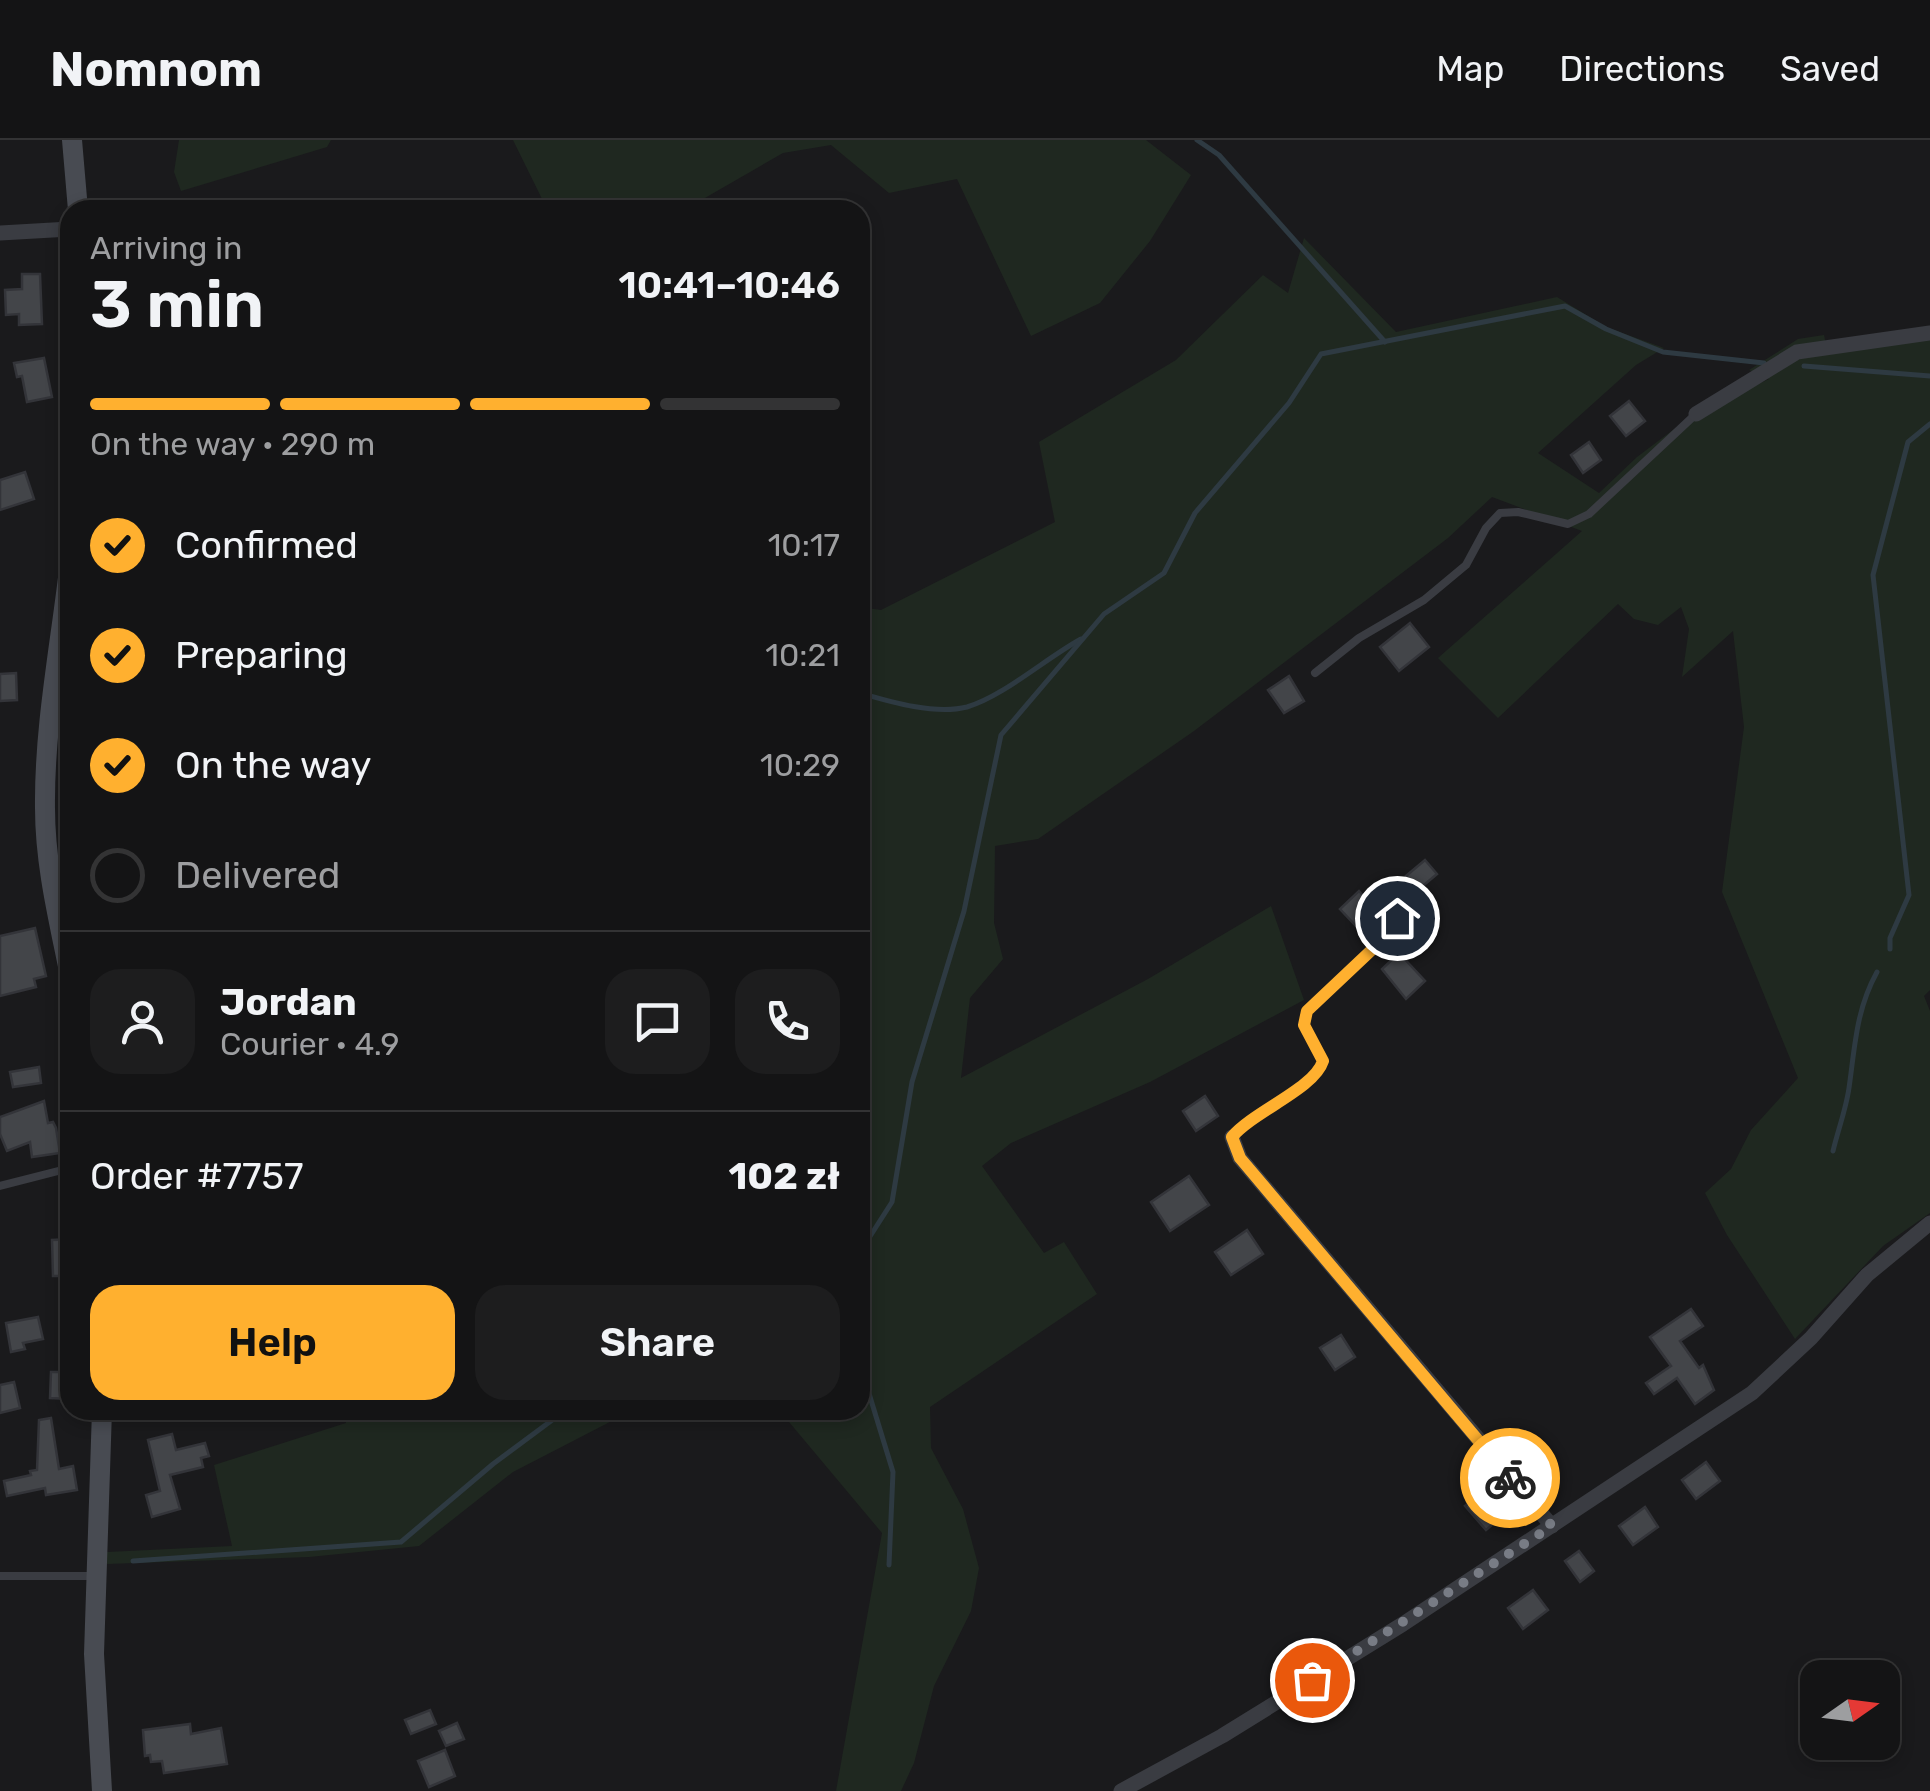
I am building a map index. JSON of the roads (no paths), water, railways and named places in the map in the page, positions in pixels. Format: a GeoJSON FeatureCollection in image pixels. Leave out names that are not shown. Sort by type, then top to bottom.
{"type":"FeatureCollection","features":[{"type":"Feature","properties":{"kind":"street"},"geometry":{"type":"LineString","coordinates":[[72,140],[77,200]]}},
{"type":"Feature","properties":{"kind":"street"},"geometry":{"type":"LineString","coordinates":[[0,234],[60,229]]}},
{"type":"Feature","properties":{"kind":"street"},"geometry":{"type":"LineString","coordinates":[[1696,414],[1797,352],[1930,333]]}},
{"type":"Feature","properties":{"kind":"street"},"geometry":{"type":"LineString","coordinates":[[60,647],[45,808],[60,922]]}},
{"type":"Feature","properties":{"kind":"street"},"geometry":{"type":"LineString","coordinates":[[1232,1137],[1240,1158],[1552,1526]]}},
{"type":"Feature","properties":{"kind":"street"},"geometry":{"type":"LineString","coordinates":[[1121,1791],[1283,1699],[1752,1393],[1811,1338],[1867,1275],[1930,1223]]}},
{"type":"Feature","properties":{"kind":"street"},"geometry":{"type":"LineString","coordinates":[[102,1420],[94,1654],[102,1791]]}},
{"type":"Feature","properties":{"kind":"lane"},"geometry":{"type":"LineString","coordinates":[[1315,673],[1359,638],[1424,600],[1466,565],[1486,528],[1500,513],[1518,512],[1568,524],[1590,514],[1696,414]]}},
{"type":"Feature","properties":{"kind":"lane"},"geometry":{"type":"LineString","coordinates":[[1232,1137],[1260,1112],[1320,1072],[1323,1061],[1304,1025],[1307,1011],[1396,927],[1397,918]]}},
{"type":"Feature","properties":{"kind":"lane"},"geometry":{"type":"LineString","coordinates":[[0,1186],[60,1171]]}},
{"type":"Feature","properties":{"kind":"lane"},"geometry":{"type":"LineString","coordinates":[[0,1576],[96,1576]]}},
{"type":"Feature","properties":{"kind":"waterway"},"geometry":{"type":"LineString","coordinates":[[1197,140],[1219,155],[1385,342]]}},
{"type":"Feature","properties":{"kind":"waterway"},"geometry":{"type":"LineString","coordinates":[[870,1236],[892,1202],[912,1082],[964,911],[1001,735],[1104,614],[1164,573],[1195,513],[1289,403],[1321,354],[1565,306],[1606,329],[1663,352],[1764,363]]}},
{"type":"Feature","properties":{"kind":"waterway"},"geometry":{"type":"LineString","coordinates":[[1804,366],[1930,376]]}},
{"type":"Feature","properties":{"kind":"waterway"},"geometry":{"type":"LineString","coordinates":[[1890,949],[1890,938],[1909,895],[1873,575],[1908,442],[1930,424]]}},
{"type":"Feature","properties":{"kind":"waterway"},"geometry":{"type":"LineString","coordinates":[[870,696],[927,708],[967,707],[996,694],[1081,639]]}},
{"type":"Feature","properties":{"kind":"waterway"},"geometry":{"type":"LineString","coordinates":[[1833,1151],[1848,1096],[1860,1014],[1877,972]]}},
{"type":"Feature","properties":{"kind":"waterway"},"geometry":{"type":"LineString","coordinates":[[870,1397],[893,1472],[889,1565]]}},
{"type":"Feature","properties":{"kind":"waterway"},"geometry":{"type":"LineString","coordinates":[[133,1561],[401,1542],[552,1420]]}}]}
